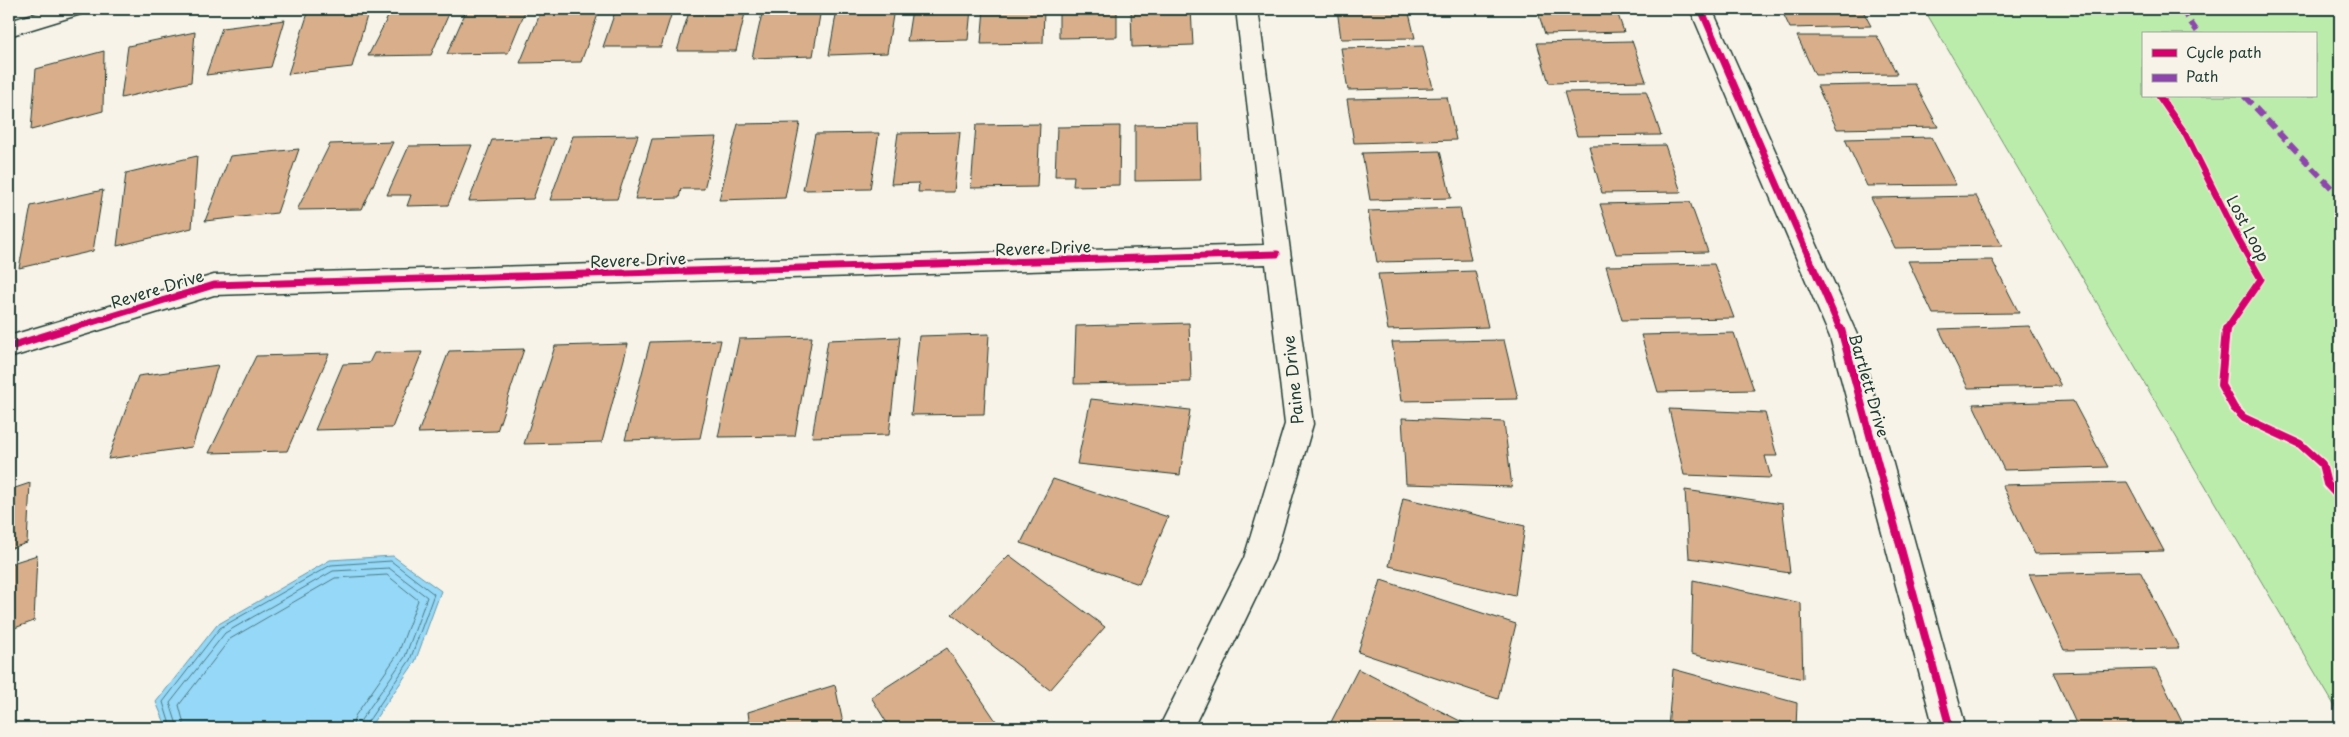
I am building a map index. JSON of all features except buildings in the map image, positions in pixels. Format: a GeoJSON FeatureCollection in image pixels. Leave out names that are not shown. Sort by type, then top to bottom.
{"type":"FeatureCollection","features":[{"type":"Feature","properties":{"kind":"street"},"geometry":{"type":"LineString","coordinates":[[9,29],[72,9]]}},
{"type":"Feature","properties":{"kind":"street","name":"Paine Drive"},"geometry":{"type":"LineString","coordinates":[[1176,728],[1259,560],[1299,424],[1247,9]]}},
{"type":"Feature","properties":{"kind":"street","name":"Bartlett Drive"},"geometry":{"type":"LineString","coordinates":[[1700,9],[1844,337],[1948,721],[1947,728]]}},
{"type":"Feature","properties":{"kind":"street","name":"Revere Drive"},"geometry":{"type":"LineString","coordinates":[[9,347],[214,285],[1277,254]]}},
{"type":"Feature","properties":{"kind":"green space"},"geometry":{"type":"Polygon","coordinates":[[[1924,9],[2340,9],[2340,715],[1924,9]]]}},
{"type":"Feature","properties":{"kind":"water"},"geometry":{"type":"Polygon","coordinates":[[[393,556],[441,591],[415,662],[369,728],[167,728],[156,702],[217,625],[330,560],[393,556]]]}},
{"type":"Feature","properties":{"kind":"marked path"},"geometry":{"type":"LineString","coordinates":[[2181,9],[2198,32]]}},
{"type":"Feature","properties":{"kind":"marked path"},"geometry":{"type":"LineString","coordinates":[[2246,98],[2340,197]]}},
{"type":"Feature","properties":{"kind":"cycle path"},"geometry":{"type":"LineString","coordinates":[[1701,9],[1844,337],[1948,721],[1947,728]]}},
{"type":"Feature","properties":{"kind":"cycle path","name":"Lost Loop"},"geometry":{"type":"LineString","coordinates":[[2160,98],[2186,135],[2237,237],[2261,279],[2225,331],[2221,385],[2234,408],[2244,418],[2300,444],[2322,464],[2327,484],[2340,498]]}},
{"type":"Feature","properties":{"kind":"cycle path"},"geometry":{"type":"LineString","coordinates":[[9,347],[214,285],[1277,254]]}}]}
